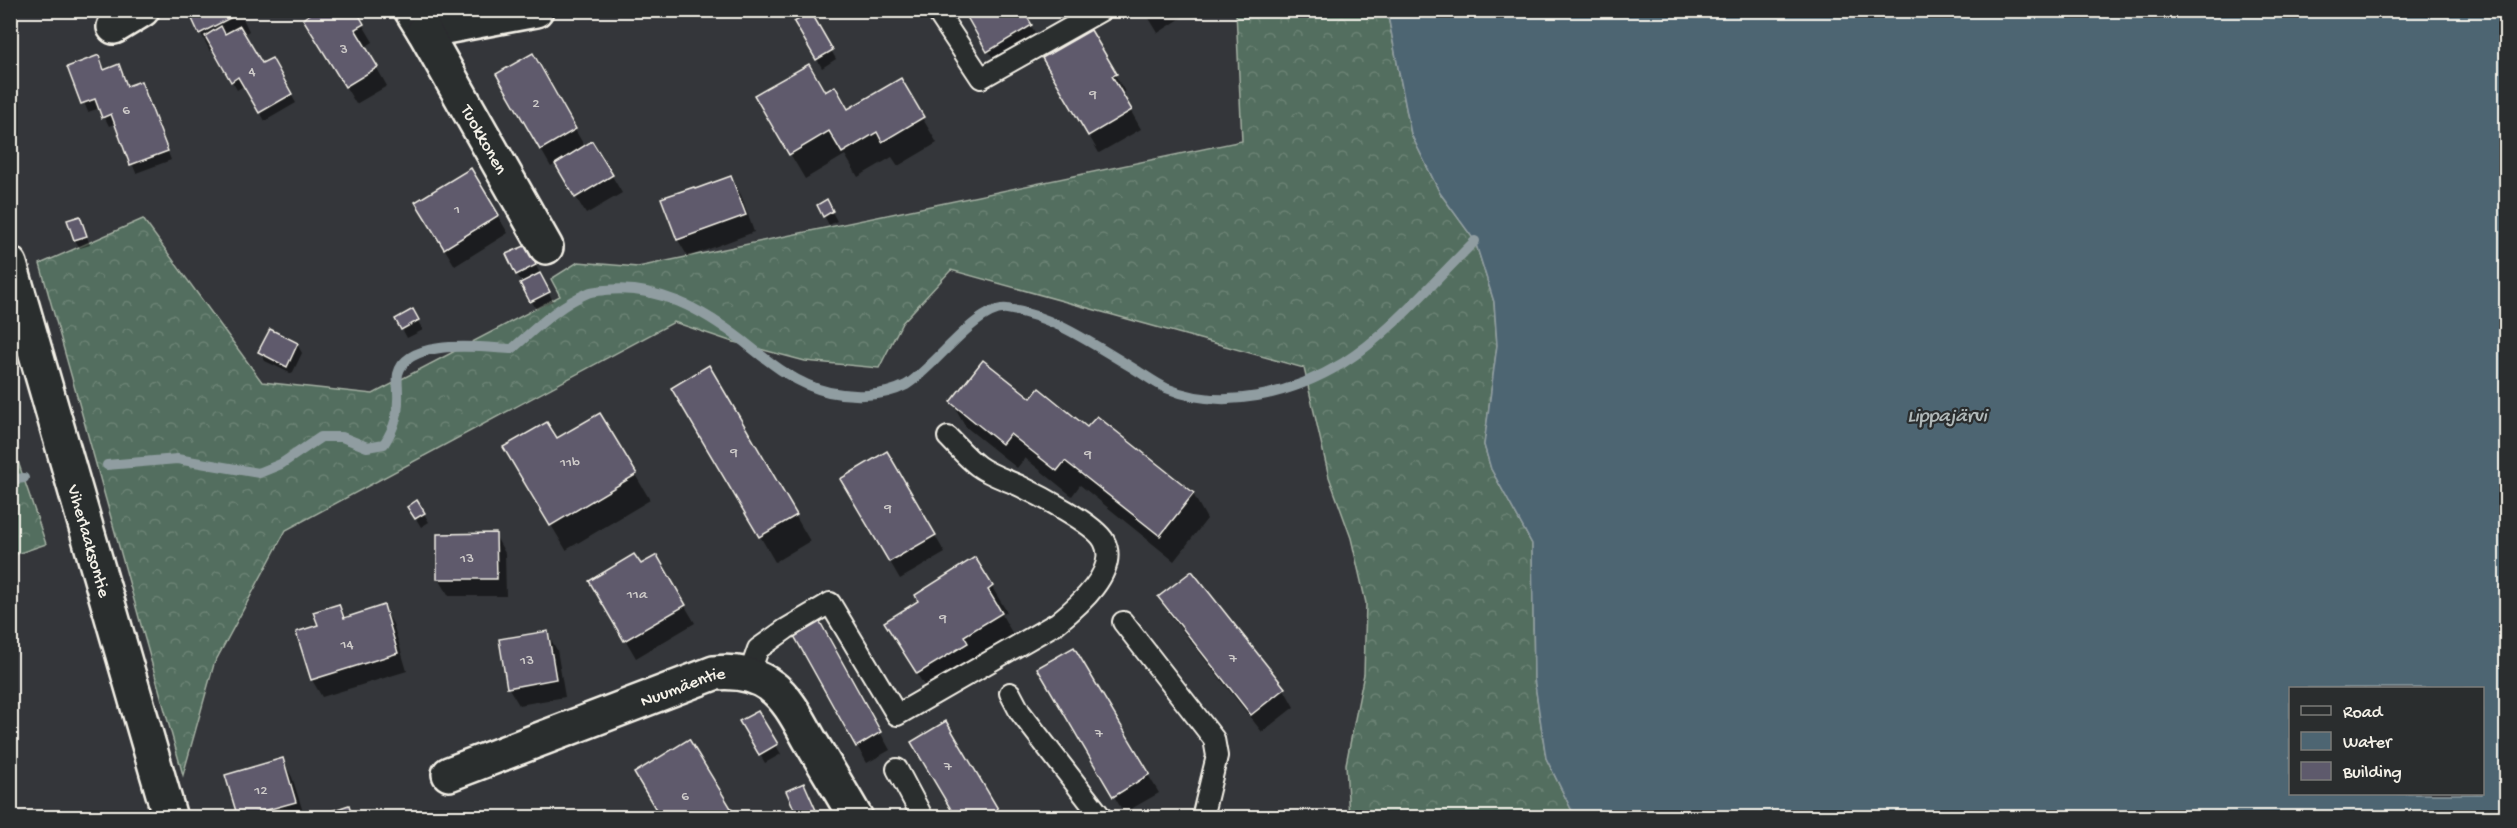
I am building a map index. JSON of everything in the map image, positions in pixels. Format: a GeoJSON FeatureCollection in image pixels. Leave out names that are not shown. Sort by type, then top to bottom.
{"type":"FeatureCollection","features":[{"type":"Feature","properties":{"kind":"street"},"geometry":{"type":"LineString","coordinates":[[114,27],[142,10]]}},
{"type":"Feature","properties":{"kind":"street"},"geometry":{"type":"LineString","coordinates":[[417,21],[536,10]]}},
{"type":"Feature","properties":{"kind":"street","name":"Tuokkonen"},"geometry":{"type":"LineString","coordinates":[[417,21],[546,247]]}},
{"type":"Feature","properties":{"kind":"street","name":"Viherlaaksontie"},"geometry":{"type":"LineString","coordinates":[[10,264],[170,818]]}},
{"type":"Feature","properties":{"kind":"street","name":"Nuumäentie"},"geometry":{"type":"LineString","coordinates":[[449,774],[714,673],[728,671],[749,675],[771,686],[793,711],[856,818]]}},
{"type":"Feature","properties":{"kind":"lane"},"geometry":{"type":"LineString","coordinates":[[936,10],[981,78],[1102,10]]}},
{"type":"Feature","properties":{"kind":"lane"},"geometry":{"type":"LineString","coordinates":[[749,675],[758,649],[776,635],[830,603],[897,715],[1056,623],[1076,607],[1099,582],[1108,556],[1104,540],[1078,518],[1050,501],[979,467],[948,437]]}},
{"type":"Feature","properties":{"kind":"lane"},"geometry":{"type":"LineString","coordinates":[[1123,622],[1214,739],[1217,756],[1202,818]]}},
{"type":"Feature","properties":{"kind":"lane"},"geometry":{"type":"LineString","coordinates":[[1010,693],[1020,712],[1102,818]]}},
{"type":"Feature","properties":{"kind":"lane"},"geometry":{"type":"LineString","coordinates":[[897,769],[923,818]]}},
{"type":"Feature","properties":{"kind":"green space"},"geometry":{"type":"Polygon","coordinates":[[[1236,11],[1387,11],[1411,134],[1440,193],[1475,241],[1494,302],[1497,345],[1484,445],[1491,469],[1532,544],[1534,678],[1546,758],[1575,817],[1349,817],[1346,764],[1364,674],[1366,603],[1351,538],[1329,477],[1304,368],[951,270],[902,323],[879,368],[805,361],[730,341],[674,322],[286,530],[214,664],[183,775],[40,264],[143,219],[262,382],[373,394],[560,296],[551,279],[578,262],[638,267],[1242,141],[1236,11]]]}},
{"type":"Feature","properties":{"kind":"green space"},"geometry":{"type":"Polygon","coordinates":[[[10,438],[46,544],[11,556],[10,556],[10,438]]]}},
{"type":"Feature","properties":{"kind":"water","name":"Lippajärvi"},"geometry":{"type":"Polygon","coordinates":[[[1387,11],[2506,11],[2506,817],[1575,817],[1546,758],[1534,678],[1532,544],[1491,469],[1484,445],[1497,345],[1494,302],[1475,241],[1440,193],[1411,134],[1387,11]]]}},
{"type":"Feature","properties":{"kind":"building"},"geometry":{"type":"Polygon","coordinates":[[[188,10],[239,10],[240,13],[199,34],[188,10]]]}},
{"type":"Feature","properties":{"kind":"building"},"geometry":{"type":"Polygon","coordinates":[[[316,10],[356,10],[364,24],[355,29],[378,67],[345,87],[303,19],[316,10]]]}},
{"type":"Feature","properties":{"kind":"building"},"geometry":{"type":"Polygon","coordinates":[[[963,10],[1023,10],[1032,25],[987,52],[963,10]]]}},
{"type":"Feature","properties":{"kind":"building"},"geometry":{"type":"Polygon","coordinates":[[[811,12],[833,50],[816,60],[794,22],[811,12]]]}},
{"type":"Feature","properties":{"kind":"building"},"geometry":{"type":"Polygon","coordinates":[[[221,26],[225,34],[240,26],[262,63],[272,58],[292,94],[259,113],[238,77],[231,82],[205,36],[221,26]]]}},
{"type":"Feature","properties":{"kind":"building"},"geometry":{"type":"Polygon","coordinates":[[[1091,30],[1117,74],[1112,76],[1132,110],[1088,136],[1042,58],[1091,30]]]}},
{"type":"Feature","properties":{"kind":"building"},"geometry":{"type":"Polygon","coordinates":[[[533,53],[576,129],[540,150],[496,74],[533,53]]]}},
{"type":"Feature","properties":{"kind":"building"},"geometry":{"type":"Polygon","coordinates":[[[99,55],[104,70],[119,64],[127,86],[141,81],[168,151],[130,165],[111,114],[102,118],[95,99],[81,104],[67,67],[99,55]]]}},
{"type":"Feature","properties":{"kind":"building"},"geometry":{"type":"Polygon","coordinates":[[[809,64],[825,92],[835,86],[848,109],[901,78],[924,117],[882,142],[877,132],[842,153],[829,131],[789,155],[754,95],[809,64]]]}},
{"type":"Feature","properties":{"kind":"building"},"geometry":{"type":"Polygon","coordinates":[[[592,141],[613,175],[575,198],[555,164],[592,141]]]}},
{"type":"Feature","properties":{"kind":"building"},"geometry":{"type":"Polygon","coordinates":[[[471,168],[499,215],[444,249],[415,202],[471,168]]]}},
{"type":"Feature","properties":{"kind":"building"},"geometry":{"type":"Polygon","coordinates":[[[731,176],[746,215],[677,240],[661,198],[731,176]]]}},
{"type":"Feature","properties":{"kind":"building"},"geometry":{"type":"Polygon","coordinates":[[[827,199],[833,211],[823,217],[817,205],[827,199]]]}},
{"type":"Feature","properties":{"kind":"building"},"geometry":{"type":"Polygon","coordinates":[[[80,216],[87,236],[74,240],[67,220],[80,216]]]}},
{"type":"Feature","properties":{"kind":"building"},"geometry":{"type":"Polygon","coordinates":[[[527,245],[536,265],[516,275],[506,254],[527,245]]]}},
{"type":"Feature","properties":{"kind":"building"},"geometry":{"type":"Polygon","coordinates":[[[540,273],[550,292],[530,302],[520,283],[540,273]]]}},
{"type":"Feature","properties":{"kind":"building"},"geometry":{"type":"Polygon","coordinates":[[[413,309],[419,320],[401,330],[395,319],[413,309]]]}},
{"type":"Feature","properties":{"kind":"building"},"geometry":{"type":"Polygon","coordinates":[[[270,329],[298,343],[287,367],[258,352],[270,329]]]}},
{"type":"Feature","properties":{"kind":"building"},"geometry":{"type":"Polygon","coordinates":[[[983,360],[1031,398],[1039,388],[1087,427],[1097,416],[1194,493],[1160,536],[1065,461],[1057,471],[1010,434],[1002,444],[950,402],[983,360]]]}},
{"type":"Feature","properties":{"kind":"building"},"geometry":{"type":"Polygon","coordinates":[[[709,365],[797,515],[759,537],[671,388],[709,365]]]}},
{"type":"Feature","properties":{"kind":"building"},"geometry":{"type":"Polygon","coordinates":[[[600,413],[637,474],[550,526],[503,447],[547,422],[557,438],[600,413]]]}},
{"type":"Feature","properties":{"kind":"building"},"geometry":{"type":"Polygon","coordinates":[[[887,451],[936,535],[889,562],[840,479],[887,451]]]}},
{"type":"Feature","properties":{"kind":"building"},"geometry":{"type":"Polygon","coordinates":[[[417,500],[425,513],[415,519],[407,507],[417,500]]]}},
{"type":"Feature","properties":{"kind":"building"},"geometry":{"type":"Polygon","coordinates":[[[496,533],[497,579],[437,579],[437,534],[496,533]]]}},
{"type":"Feature","properties":{"kind":"building"},"geometry":{"type":"Polygon","coordinates":[[[634,554],[641,564],[657,555],[686,605],[624,641],[589,581],[634,554]]]}},
{"type":"Feature","properties":{"kind":"building"},"geometry":{"type":"Polygon","coordinates":[[[975,557],[993,586],[988,590],[1002,613],[964,636],[968,643],[917,674],[884,622],[918,601],[915,595],[975,557]]]}},
{"type":"Feature","properties":{"kind":"building"},"geometry":{"type":"Polygon","coordinates":[[[1192,571],[1285,688],[1251,715],[1158,597],[1192,571]]]}},
{"type":"Feature","properties":{"kind":"building"},"geometry":{"type":"Polygon","coordinates":[[[339,604],[344,618],[384,605],[398,653],[311,680],[296,632],[318,625],[313,612],[339,604]]]}},
{"type":"Feature","properties":{"kind":"building"},"geometry":{"type":"Polygon","coordinates":[[[819,620],[881,732],[856,747],[793,634],[819,620]]]}},
{"type":"Feature","properties":{"kind":"building"},"geometry":{"type":"Polygon","coordinates":[[[548,631],[556,679],[507,688],[499,639],[548,631]]]}},
{"type":"Feature","properties":{"kind":"building"},"geometry":{"type":"Polygon","coordinates":[[[1074,647],[1150,774],[1113,797],[1037,668],[1074,647]]]}},
{"type":"Feature","properties":{"kind":"building"},"geometry":{"type":"Polygon","coordinates":[[[758,711],[778,744],[759,755],[739,721],[758,711]]]}},
{"type":"Feature","properties":{"kind":"building"},"geometry":{"type":"Polygon","coordinates":[[[946,721],[998,809],[983,818],[956,818],[911,742],[946,721]]]}},
{"type":"Feature","properties":{"kind":"building"},"geometry":{"type":"Polygon","coordinates":[[[689,739],[737,818],[661,818],[634,773],[689,739]]]}},
{"type":"Feature","properties":{"kind":"building"},"geometry":{"type":"Polygon","coordinates":[[[283,758],[296,802],[238,818],[225,775],[283,758]]]}},
{"type":"Feature","properties":{"kind":"building"},"geometry":{"type":"Polygon","coordinates":[[[804,783],[819,817],[817,818],[798,818],[786,791],[804,783]]]}},
{"type":"Feature","properties":{"kind":"building"},"geometry":{"type":"Polygon","coordinates":[[[349,805],[353,818],[310,818],[349,805]]]}},
{"type":"Feature","properties":{"kind":"waterway"},"geometry":{"type":"LineString","coordinates":[[107,465],[177,459],[259,473],[281,464],[321,437],[342,437],[367,447],[384,444],[394,426],[397,413],[398,374],[404,362],[416,354],[448,347],[512,349],[567,304],[588,293],[605,290],[643,291],[678,302],[712,319],[794,378],[817,389],[838,394],[878,394],[906,385],[917,378],[982,317],[1007,309],[1057,324],[1166,388],[1211,399],[1257,396],[1280,391],[1323,374],[1361,351],[1412,306],[1475,241]]}},
{"type":"Feature","properties":{"kind":"waterway"},"geometry":{"type":"LineString","coordinates":[[10,480],[24,478]]}}]}
